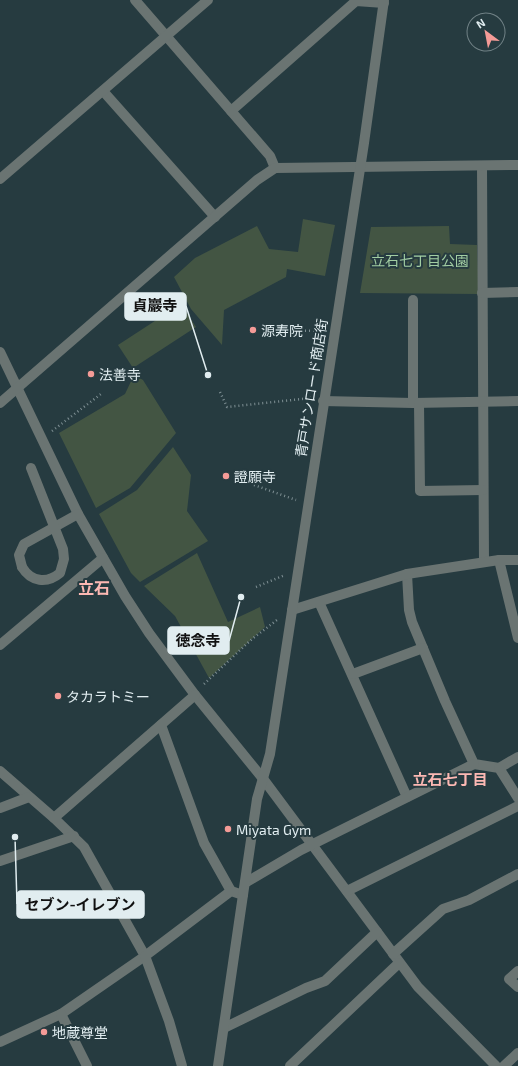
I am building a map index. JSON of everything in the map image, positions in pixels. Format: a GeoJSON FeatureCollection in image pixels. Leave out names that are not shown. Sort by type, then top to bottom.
{"type":"FeatureCollection","features":[{"type":"Feature","properties":{"kind":"street"},"geometry":{"type":"LineString","coordinates":[[135,0],[270,156],[276,168]]}},
{"type":"Feature","properties":{"kind":"street"},"geometry":{"type":"LineString","coordinates":[[0,179],[208,0]]}},
{"type":"Feature","properties":{"kind":"street"},"geometry":{"type":"LineString","coordinates":[[231,111],[356,1],[384,1]]}},
{"type":"Feature","properties":{"kind":"street","name":"青戸サンロード商店街"},"geometry":{"type":"LineString","coordinates":[[218,1066],[258,799],[270,754],[384,1]]}},
{"type":"Feature","properties":{"kind":"street"},"geometry":{"type":"LineString","coordinates":[[103,91],[215,217]]}},
{"type":"Feature","properties":{"kind":"street"},"geometry":{"type":"LineString","coordinates":[[0,403],[257,180],[276,168],[518,165]]}},
{"type":"Feature","properties":{"kind":"street"},"geometry":{"type":"LineString","coordinates":[[482,166],[484,562]]}},
{"type":"Feature","properties":{"kind":"street"},"geometry":{"type":"LineString","coordinates":[[482,293],[518,292]]}},
{"type":"Feature","properties":{"kind":"street"},"geometry":{"type":"LineString","coordinates":[[413,300],[420,491],[483,490]]}},
{"type":"Feature","properties":{"kind":"street"},"geometry":{"type":"LineString","coordinates":[[0,352],[78,514],[149,633],[195,695],[264,780],[418,987],[496,1066]]}},
{"type":"Feature","properties":{"kind":"street"},"geometry":{"type":"LineString","coordinates":[[323,401],[416,403],[518,401]]}},
{"type":"Feature","properties":{"kind":"street"},"geometry":{"type":"LineString","coordinates":[[31,468],[60,540],[64,559],[60,573],[49,580],[36,580],[26,573],[22,567],[19,555],[24,544],[78,514]]}},
{"type":"Feature","properties":{"kind":"street"},"geometry":{"type":"LineString","coordinates":[[0,645],[103,558]]}},
{"type":"Feature","properties":{"kind":"street"},"geometry":{"type":"LineString","coordinates":[[292,610],[407,574],[499,560],[518,560]]}},
{"type":"Feature","properties":{"kind":"street"},"geometry":{"type":"LineString","coordinates":[[499,560],[518,638]]}},
{"type":"Feature","properties":{"kind":"street"},"geometry":{"type":"LineString","coordinates":[[407,574],[409,610],[423,648],[474,764]]}},
{"type":"Feature","properties":{"kind":"street"},"geometry":{"type":"LineString","coordinates":[[319,602],[353,674],[407,797]]}},
{"type":"Feature","properties":{"kind":"street"},"geometry":{"type":"LineString","coordinates":[[353,674],[423,648]]}},
{"type":"Feature","properties":{"kind":"street"},"geometry":{"type":"LineString","coordinates":[[54,818],[195,695]]}},
{"type":"Feature","properties":{"kind":"street"},"geometry":{"type":"LineString","coordinates":[[161,725],[204,843],[231,891],[243,895]]}},
{"type":"Feature","properties":{"kind":"street"},"geometry":{"type":"LineString","coordinates":[[245,883],[312,845],[474,764],[499,768],[518,757]]}},
{"type":"Feature","properties":{"kind":"street"},"geometry":{"type":"LineString","coordinates":[[499,768],[518,798]]}},
{"type":"Feature","properties":{"kind":"street"},"geometry":{"type":"LineString","coordinates":[[0,771],[74,836],[91,858],[145,956],[169,1020],[182,1066]]}},
{"type":"Feature","properties":{"kind":"street"},"geometry":{"type":"LineString","coordinates":[[0,808],[28,797]]}},
{"type":"Feature","properties":{"kind":"street"},"geometry":{"type":"LineString","coordinates":[[347,891],[518,806]]}},
{"type":"Feature","properties":{"kind":"street"},"geometry":{"type":"LineString","coordinates":[[0,861],[74,836]]}},
{"type":"Feature","properties":{"kind":"street"},"geometry":{"type":"LineString","coordinates":[[290,1066],[443,909],[469,900],[518,874]]}},
{"type":"Feature","properties":{"kind":"street"},"geometry":{"type":"LineString","coordinates":[[0,1042],[61,1014],[145,956],[231,891]]}},
{"type":"Feature","properties":{"kind":"street"},"geometry":{"type":"LineString","coordinates":[[224,1028],[299,991],[325,981],[377,932]]}},
{"type":"Feature","properties":{"kind":"street"},"geometry":{"type":"LineString","coordinates":[[518,971],[510,979],[518,987]]}},
{"type":"Feature","properties":{"kind":"street"},"geometry":{"type":"LineString","coordinates":[[61,1014],[86,1066]]}},
{"type":"Feature","properties":{"kind":"street"},"geometry":{"type":"LineString","coordinates":[[504,1066],[518,1053]]}},
{"type":"Feature","properties":{"kind":"path"},"geometry":{"type":"LineString","coordinates":[[273,330],[322,331]]}},
{"type":"Feature","properties":{"kind":"path"},"geometry":{"type":"LineString","coordinates":[[220,392],[227,407],[312,398]]}},
{"type":"Feature","properties":{"kind":"path"},"geometry":{"type":"LineString","coordinates":[[51,432],[101,394]]}},
{"type":"Feature","properties":{"kind":"path"},"geometry":{"type":"LineString","coordinates":[[254,485],[296,500]]}},
{"type":"Feature","properties":{"kind":"path"},"geometry":{"type":"LineString","coordinates":[[256,587],[285,575]]}},
{"type":"Feature","properties":{"kind":"path"},"geometry":{"type":"LineString","coordinates":[[204,684],[252,639],[279,618]]}},
{"type":"Feature","properties":{"kind":"green space"},"geometry":{"type":"Polygon","coordinates":[[[303,219],[335,225],[325,276],[287,269],[286,277],[224,310],[222,345],[191,309],[174,277],[195,258],[257,226],[269,249],[298,252],[303,219]]]}},
{"type":"Feature","properties":{"kind":"green space","name":"立石七丁目公園"},"geometry":{"type":"Polygon","coordinates":[[[449,226],[450,244],[477,245],[479,294],[360,293],[371,227],[449,226]]]}},
{"type":"Feature","properties":{"kind":"green space"},"geometry":{"type":"Polygon","coordinates":[[[181,304],[196,327],[133,368],[118,345],[181,304]]]}},
{"type":"Feature","properties":{"kind":"green space"},"geometry":{"type":"Polygon","coordinates":[[[134,375],[143,380],[176,433],[130,488],[96,508],[59,433],[125,394],[134,375]]]}},
{"type":"Feature","properties":{"kind":"green space"},"geometry":{"type":"Polygon","coordinates":[[[173,447],[191,475],[187,511],[208,541],[140,582],[131,573],[99,514],[137,490],[173,447]]]}},
{"type":"Feature","properties":{"kind":"green space"},"geometry":{"type":"Polygon","coordinates":[[[197,553],[228,622],[260,607],[265,627],[209,678],[175,616],[144,586],[197,553]]]}},
{"type":"Feature","properties":{"kind":"place","name":"源寿院"},"geometry":{"type":"Point","coordinates":[253,330]}},
{"type":"Feature","properties":{"kind":"place","name":"法善寺"},"geometry":{"type":"Point","coordinates":[91,374]}},
{"type":"Feature","properties":{"kind":"place","name":"貞巖寺"},"geometry":{"type":"Point","coordinates":[208,375]}},
{"type":"Feature","properties":{"kind":"place","name":"證願寺"},"geometry":{"type":"Point","coordinates":[226,476]}},
{"type":"Feature","properties":{"kind":"place","name":"徳念寺"},"geometry":{"type":"Point","coordinates":[241,597]}},
{"type":"Feature","properties":{"kind":"place","name":"タカラトミー"},"geometry":{"type":"Point","coordinates":[58,696]}},
{"type":"Feature","properties":{"kind":"place","name":"Miyata Gym"},"geometry":{"type":"Point","coordinates":[228,829]}},
{"type":"Feature","properties":{"kind":"place","name":"セブン-イレブン"},"geometry":{"type":"Point","coordinates":[15,837]}},
{"type":"Feature","properties":{"kind":"place","name":"地蔵尊堂"},"geometry":{"type":"Point","coordinates":[44,1032]}},
{"type":"Feature","properties":{"kind":"district","name":"立石"},"geometry":{"type":"Point","coordinates":[94,587]}},
{"type":"Feature","properties":{"kind":"district","name":"立石七丁目"},"geometry":{"type":"Point","coordinates":[450,779]}}]}
